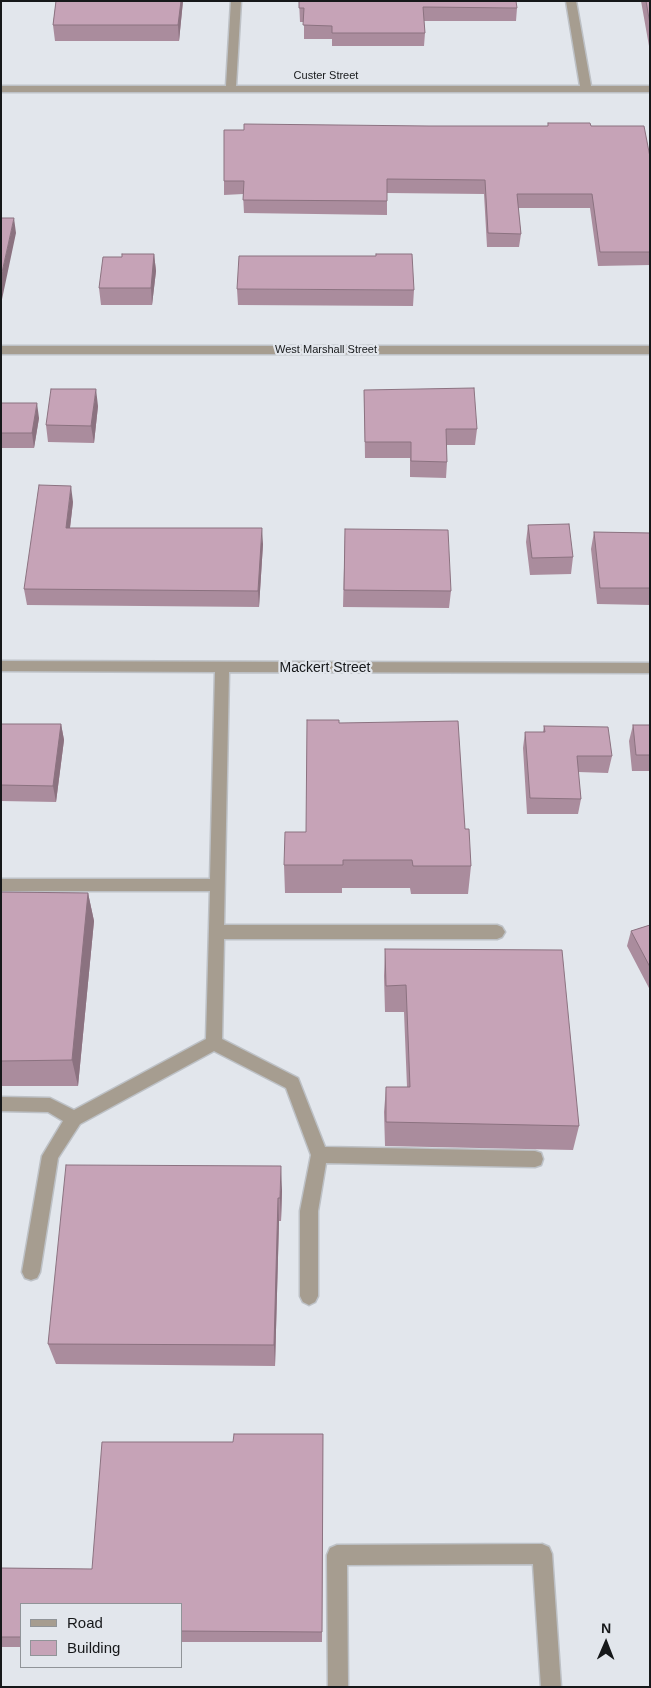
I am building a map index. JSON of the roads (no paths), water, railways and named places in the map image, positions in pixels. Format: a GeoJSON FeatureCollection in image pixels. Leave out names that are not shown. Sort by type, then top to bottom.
{"type":"FeatureCollection","features":[{"type":"Feature","properties":{"kind":"street"},"geometry":{"type":"LineString","coordinates":[[231,89],[236,1]]}},
{"type":"Feature","properties":{"kind":"street"},"geometry":{"type":"LineString","coordinates":[[571,1],[586,89]]}},
{"type":"Feature","properties":{"kind":"street","name":"Custer Street"},"geometry":{"type":"LineString","coordinates":[[1,89],[650,89]]}},
{"type":"Feature","properties":{"kind":"street","name":"West Marshall Street"},"geometry":{"type":"LineString","coordinates":[[1,350],[650,350]]}},
{"type":"Feature","properties":{"kind":"street","name":"Mackert Street"},"geometry":{"type":"LineString","coordinates":[[1,666],[650,668]]}},
{"type":"Feature","properties":{"kind":"street"},"geometry":{"type":"LineString","coordinates":[[214,1042],[222,667]]}},
{"type":"Feature","properties":{"kind":"street"},"geometry":{"type":"LineString","coordinates":[[1,885],[218,885]]}},
{"type":"Feature","properties":{"kind":"street"},"geometry":{"type":"LineString","coordinates":[[217,932],[497,932]]}},
{"type":"Feature","properties":{"kind":"street"},"geometry":{"type":"LineString","coordinates":[[31,1272],[50,1156],[74,1119],[214,1042]]}},
{"type":"Feature","properties":{"kind":"street"},"geometry":{"type":"LineString","coordinates":[[214,1042],[292,1083],[320,1155],[308,1211],[309,1296]]}},
{"type":"Feature","properties":{"kind":"street"},"geometry":{"type":"LineString","coordinates":[[1,1104],[50,1105],[74,1119]]}},
{"type":"Feature","properties":{"kind":"street"},"geometry":{"type":"LineString","coordinates":[[320,1155],[535,1159]]}},
{"type":"Feature","properties":{"kind":"street"},"geometry":{"type":"LineString","coordinates":[[338,1687],[337,1555],[542,1554],[551,1687]]}}]}
